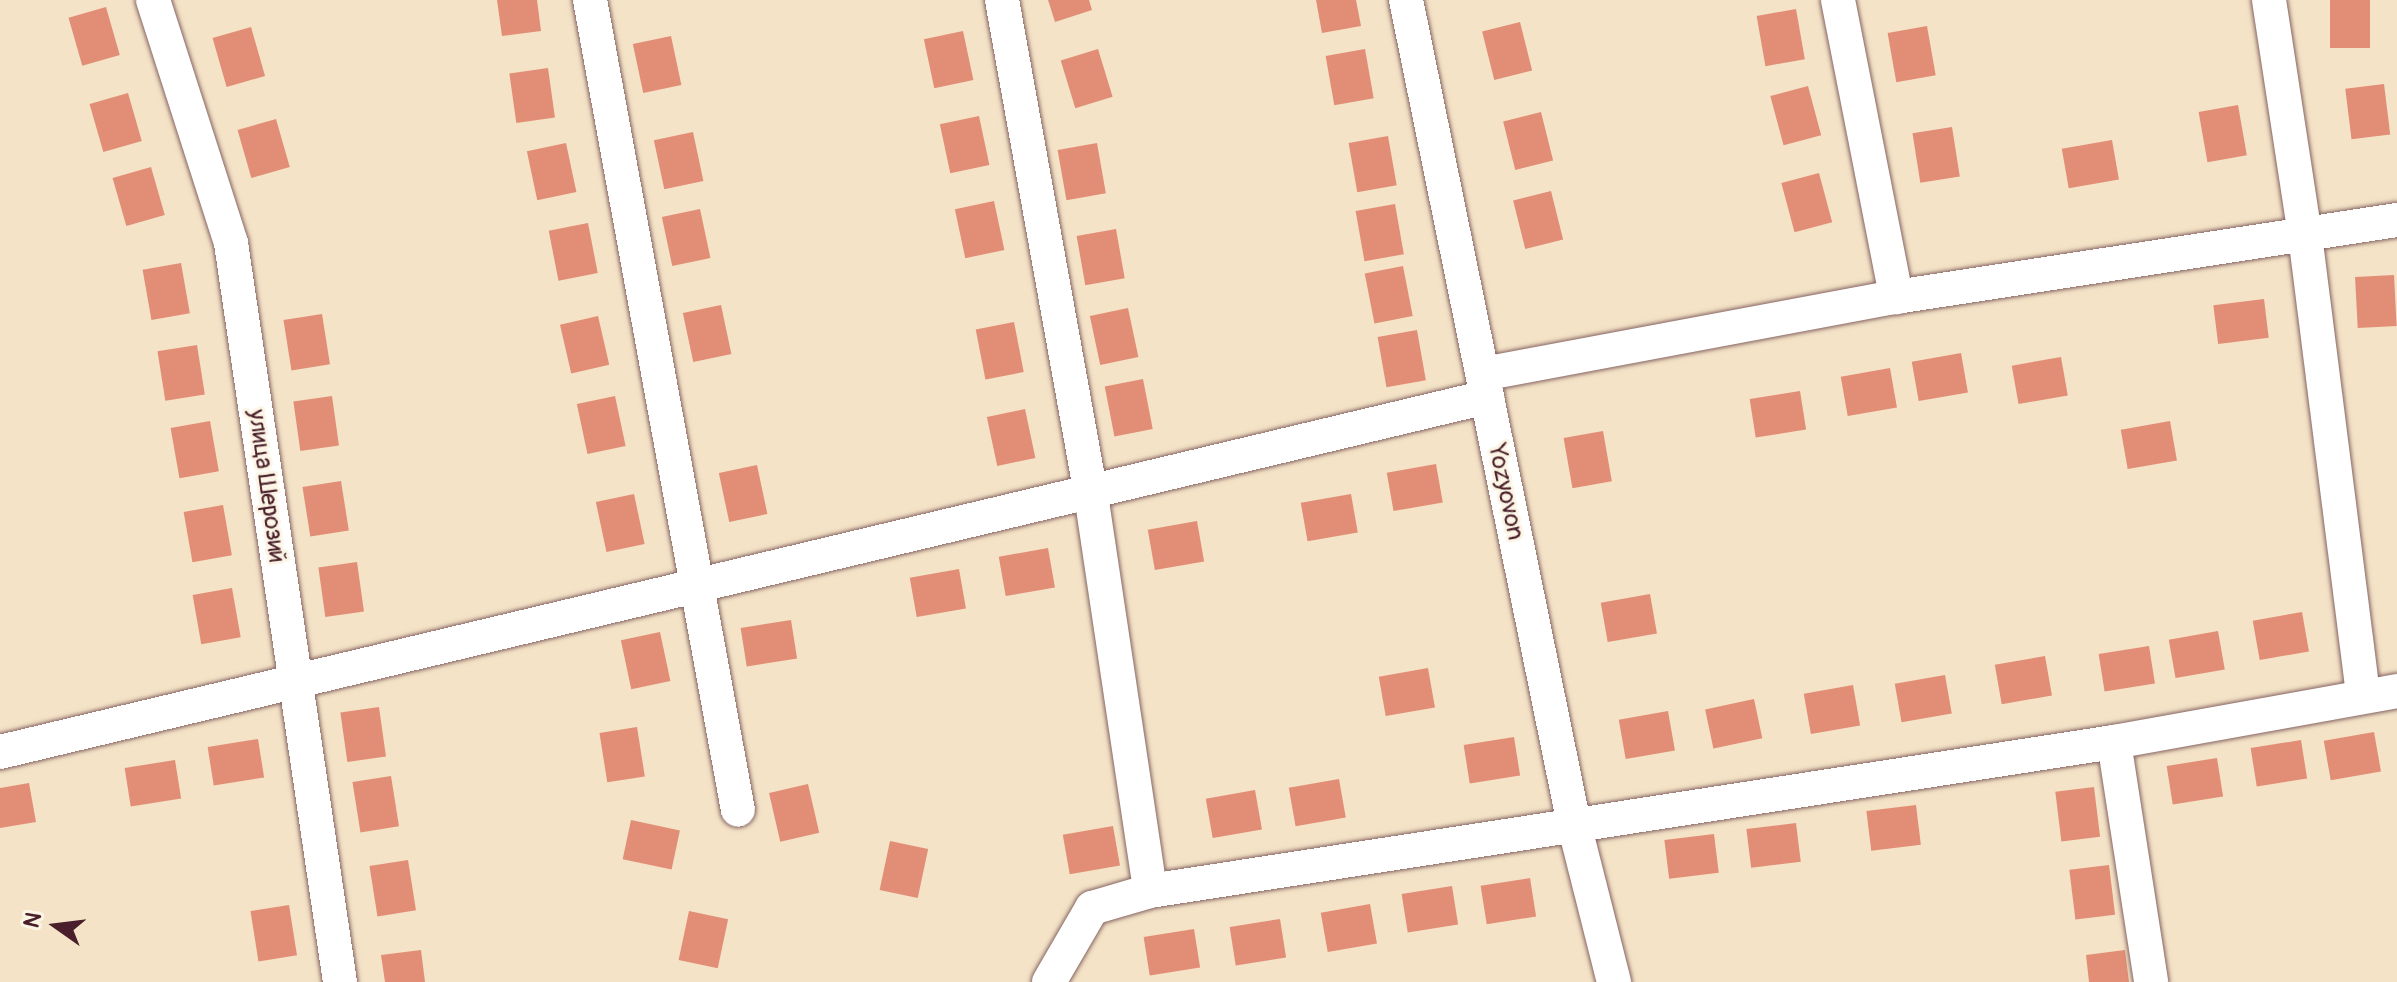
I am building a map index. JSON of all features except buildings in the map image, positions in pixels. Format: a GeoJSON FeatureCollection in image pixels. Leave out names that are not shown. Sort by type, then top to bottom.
{"type":"FeatureCollection","features":[{"type":"Feature","properties":{"kind":"street","name":"улица Шерозий"},"geometry":{"type":"LineString","coordinates":[[153,0],[231,243],[340,982]]}},
{"type":"Feature","properties":{"kind":"street"},"geometry":{"type":"LineString","coordinates":[[590,0],[700,584],[738,810]]}},
{"type":"Feature","properties":{"kind":"street"},"geometry":{"type":"LineString","coordinates":[[1002,0],[1090,488],[1150,891]]}},
{"type":"Feature","properties":{"kind":"street","name":"Yozyovon"},"geometry":{"type":"LineString","coordinates":[[1406,0],[1574,824],[1614,982]]}},
{"type":"Feature","properties":{"kind":"street"},"geometry":{"type":"LineString","coordinates":[[1838,0],[1896,297]]}},
{"type":"Feature","properties":{"kind":"street"},"geometry":{"type":"LineString","coordinates":[[2269,0],[2305,235],[2363,696]]}},
{"type":"Feature","properties":{"kind":"street"},"geometry":{"type":"LineString","coordinates":[[0,752],[296,683],[1090,488],[1485,386],[1896,297],[2397,220]]}},
{"type":"Feature","properties":{"kind":"street"},"geometry":{"type":"LineString","coordinates":[[1049,982],[1092,908],[1150,891],[2114,742],[2397,691]]}},
{"type":"Feature","properties":{"kind":"street"},"geometry":{"type":"LineString","coordinates":[[2114,742],[2151,982]]}}]}
